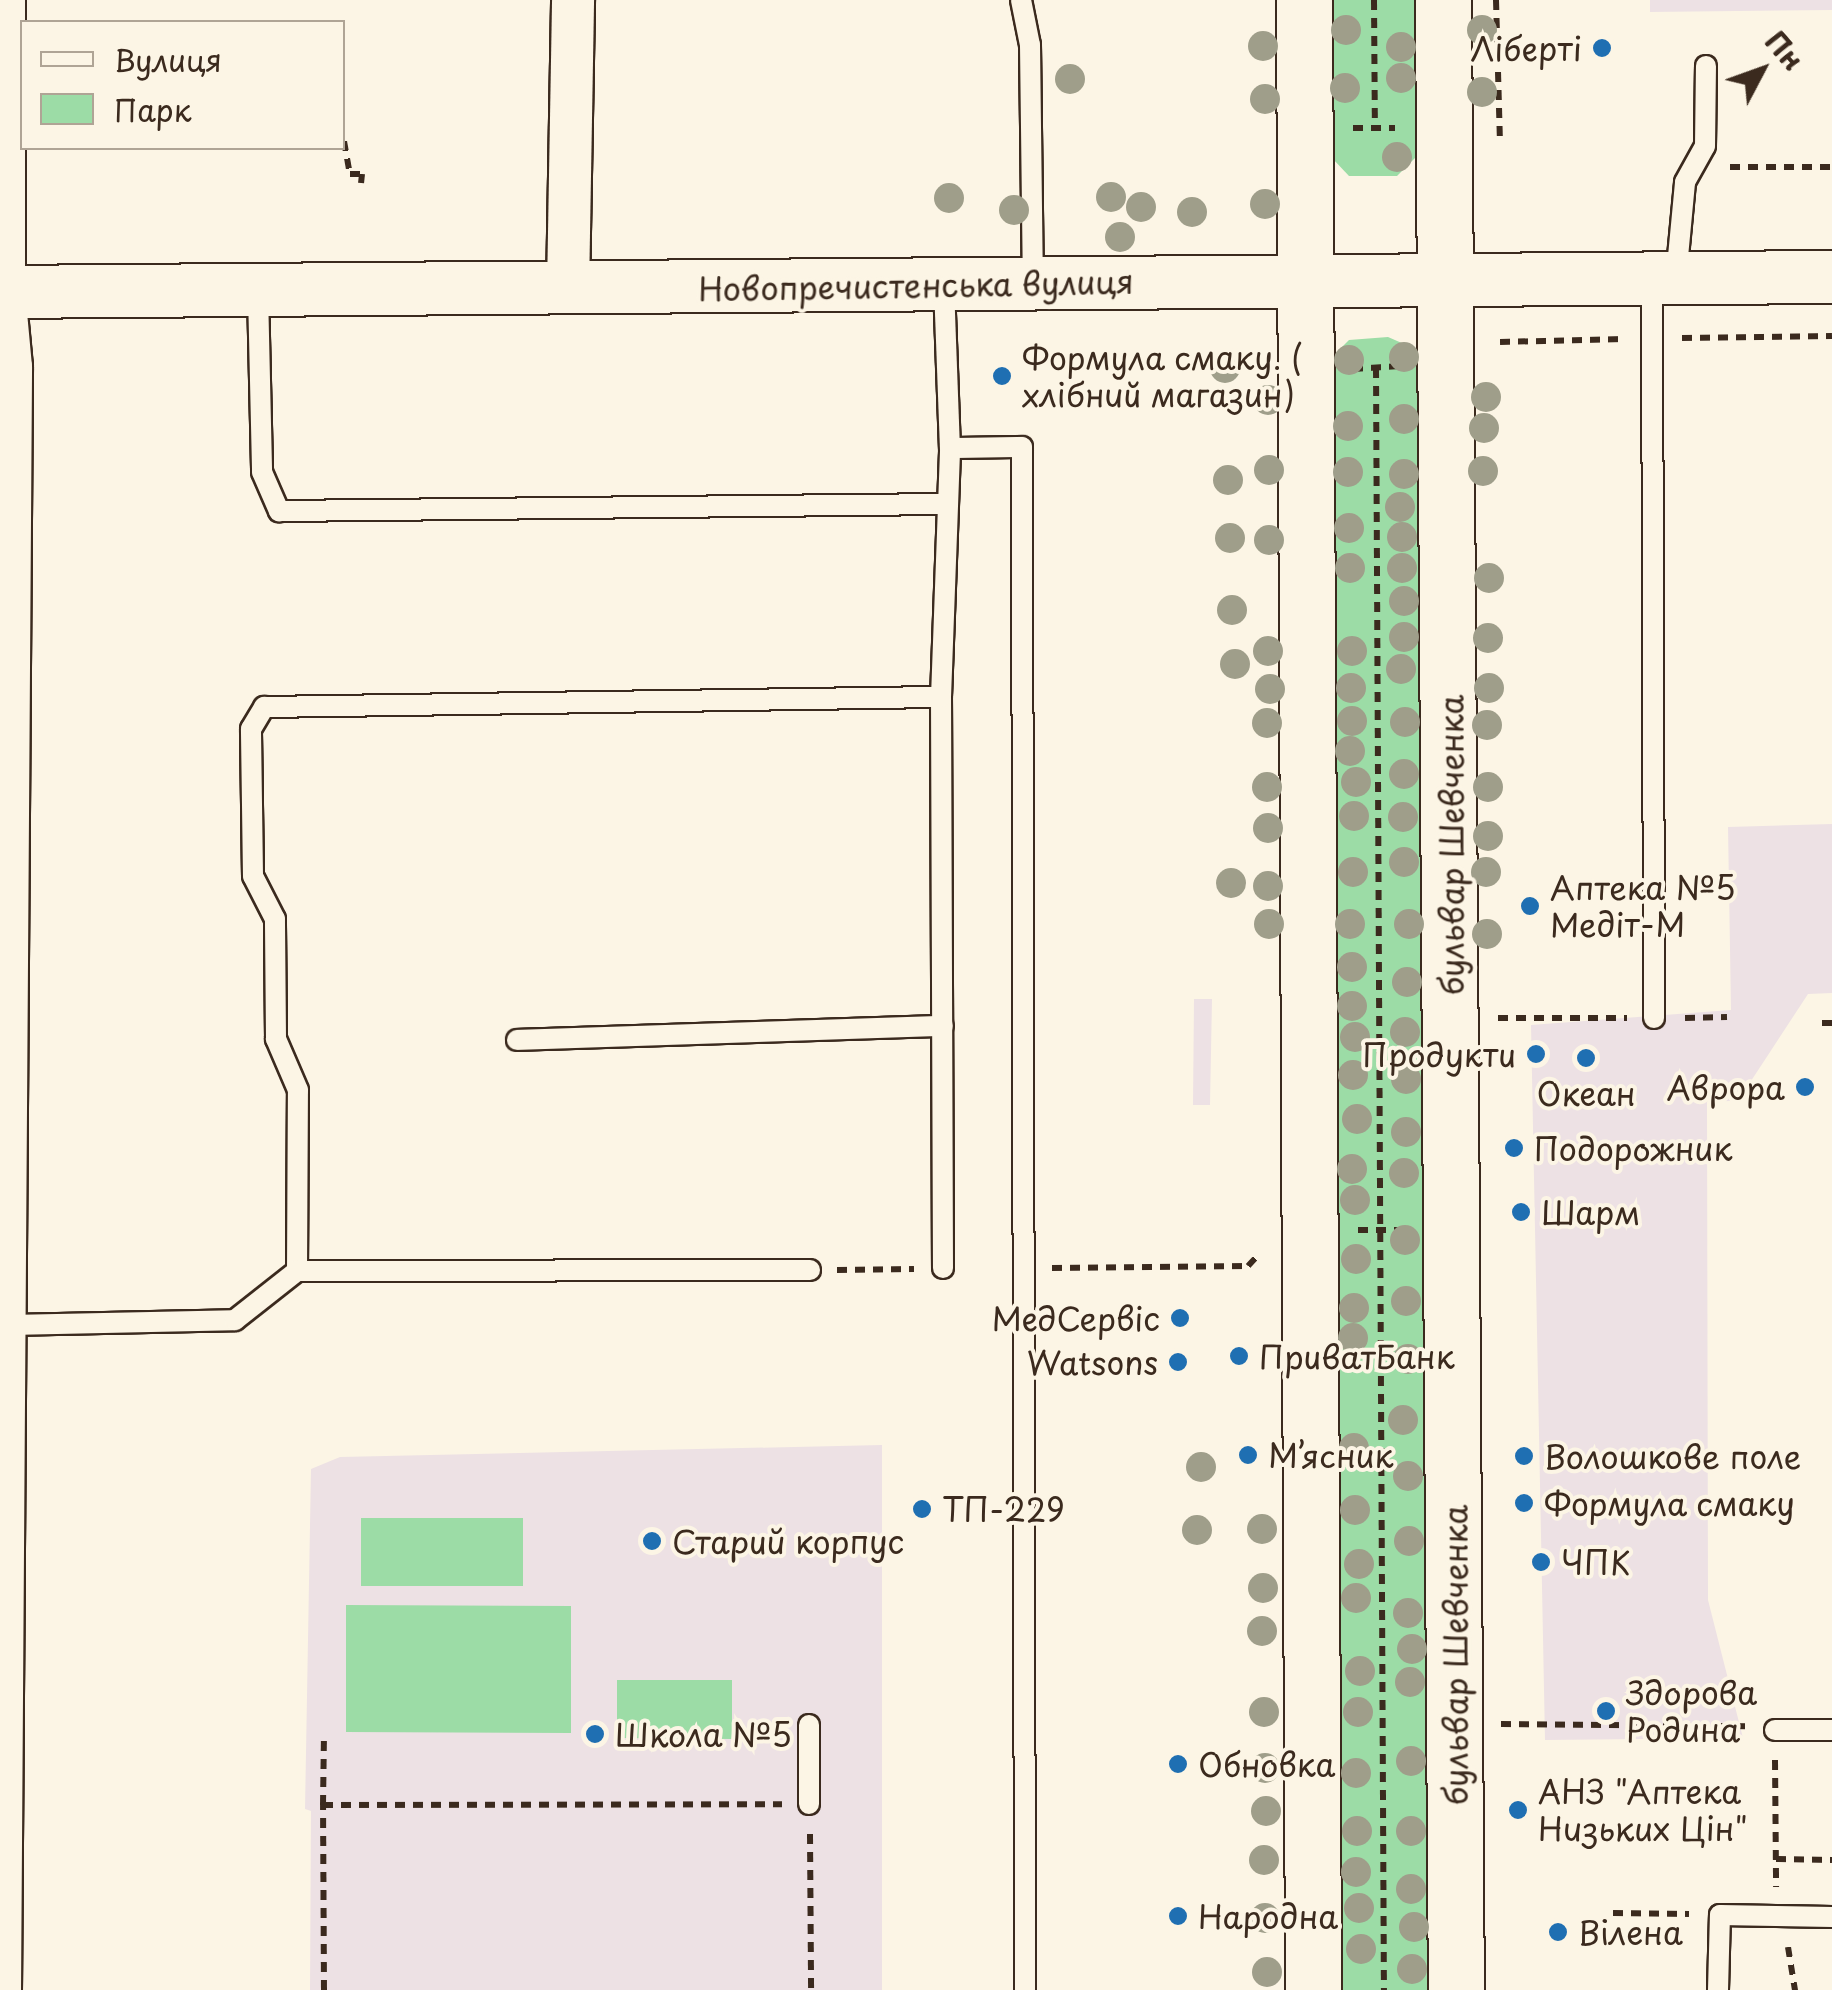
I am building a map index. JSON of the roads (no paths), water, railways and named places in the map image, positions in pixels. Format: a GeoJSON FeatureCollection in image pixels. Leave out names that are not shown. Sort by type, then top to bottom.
{"type":"FeatureCollection","features":[{"type":"Feature","properties":{"kind":"main road"},"geometry":{"type":"LineString","coordinates":[[1304,0],[1313,1990]]}},
{"type":"Feature","properties":{"kind":"main road","name":"бульвар Шевченка"},"geometry":{"type":"LineString","coordinates":[[1443,0],[1456,1990]]}},
{"type":"Feature","properties":{"kind":"street"},"geometry":{"type":"LineString","coordinates":[[0,1990],[5,759],[11,367],[2,292],[4,0]]}},
{"type":"Feature","properties":{"kind":"street"},"geometry":{"type":"LineString","coordinates":[[568,290],[573,0]]}},
{"type":"Feature","properties":{"kind":"street","name":"Новопречистенська вулиця"},"geometry":{"type":"LineString","coordinates":[[2,292],[1832,277]]}},
{"type":"Feature","properties":{"kind":"lane"},"geometry":{"type":"LineString","coordinates":[[1021,0],[1030,45],[1033,284]]}},
{"type":"Feature","properties":{"kind":"lane"},"geometry":{"type":"LineString","coordinates":[[1654,1018],[1664,280],[1684,188],[1705,146],[1706,66]]}},
{"type":"Feature","properties":{"kind":"lane"},"geometry":{"type":"LineString","coordinates":[[943,1268],[940,697],[950,448],[944,286]]}},
{"type":"Feature","properties":{"kind":"lane"},"geometry":{"type":"LineString","coordinates":[[258,291],[262,472],[279,512],[947,504]]}},
{"type":"Feature","properties":{"kind":"lane"},"geometry":{"type":"LineString","coordinates":[[950,448],[1022,447],[1025,1990]]}},
{"type":"Feature","properties":{"kind":"lane"},"geometry":{"type":"LineString","coordinates":[[297,1271],[298,1090],[276,1040],[276,918],[253,876],[251,730],[264,707],[940,697]]}},
{"type":"Feature","properties":{"kind":"lane"},"geometry":{"type":"LineString","coordinates":[[517,1040],[942,1026]]}},
{"type":"Feature","properties":{"kind":"lane"},"geometry":{"type":"LineString","coordinates":[[5,1325],[218,1323],[250,1311],[297,1271],[810,1270]]}},
{"type":"Feature","properties":{"kind":"lane"},"geometry":{"type":"LineString","coordinates":[[809,1725],[810,1804]]}},
{"type":"Feature","properties":{"kind":"lane"},"geometry":{"type":"LineString","coordinates":[[1775,1730],[1832,1730]]}},
{"type":"Feature","properties":{"kind":"lane"},"geometry":{"type":"LineString","coordinates":[[1718,1990],[1720,1915],[1832,1918]]}},
{"type":"Feature","properties":{"kind":"place","name":"Ліберті"},"geometry":{"type":"Point","coordinates":[1602,48]}},
{"type":"Feature","properties":{"kind":"place","name":"Формула смаку. ( хлібний магазин)"},"geometry":{"type":"Point","coordinates":[1002,376]}},
{"type":"Feature","properties":{"kind":"place","name":"Аптека №5 Медіт-М"},"geometry":{"type":"Point","coordinates":[1530,906]}},
{"type":"Feature","properties":{"kind":"place","name":"Продукти"},"geometry":{"type":"Point","coordinates":[1536,1054]}},
{"type":"Feature","properties":{"kind":"place","name":"Океан"},"geometry":{"type":"Point","coordinates":[1586,1058]}},
{"type":"Feature","properties":{"kind":"place","name":"Аврора"},"geometry":{"type":"Point","coordinates":[1805,1087]}},
{"type":"Feature","properties":{"kind":"place","name":"Подорожник"},"geometry":{"type":"Point","coordinates":[1514,1148]}},
{"type":"Feature","properties":{"kind":"place","name":"Шарм"},"geometry":{"type":"Point","coordinates":[1521,1212]}},
{"type":"Feature","properties":{"kind":"place","name":"МедСервіс"},"geometry":{"type":"Point","coordinates":[1180,1318]}},
{"type":"Feature","properties":{"kind":"place","name":"ПриватБанк"},"geometry":{"type":"Point","coordinates":[1239,1356]}},
{"type":"Feature","properties":{"kind":"place","name":"Watsons"},"geometry":{"type":"Point","coordinates":[1178,1362]}},
{"type":"Feature","properties":{"kind":"place","name":"Мʼясник"},"geometry":{"type":"Point","coordinates":[1248,1455]}},
{"type":"Feature","properties":{"kind":"place","name":"Волошкове поле"},"geometry":{"type":"Point","coordinates":[1524,1456]}},
{"type":"Feature","properties":{"kind":"place","name":"Формула смаку"},"geometry":{"type":"Point","coordinates":[1524,1503]}},
{"type":"Feature","properties":{"kind":"place","name":"ТП-229"},"geometry":{"type":"Point","coordinates":[922,1509]}},
{"type":"Feature","properties":{"kind":"place","name":"Старий корпус"},"geometry":{"type":"Point","coordinates":[652,1541]}},
{"type":"Feature","properties":{"kind":"place","name":"ЧПК"},"geometry":{"type":"Point","coordinates":[1541,1562]}},
{"type":"Feature","properties":{"kind":"place","name":"Здорова Родина"},"geometry":{"type":"Point","coordinates":[1606,1711]}},
{"type":"Feature","properties":{"kind":"place","name":"Школа №5"},"geometry":{"type":"Point","coordinates":[595,1734]}},
{"type":"Feature","properties":{"kind":"place","name":"Обновка"},"geometry":{"type":"Point","coordinates":[1178,1764]}},
{"type":"Feature","properties":{"kind":"place","name":"АНЗ \"Аптека Низьких Цiн\""},"geometry":{"type":"Point","coordinates":[1518,1810]}},
{"type":"Feature","properties":{"kind":"place","name":"Народна"},"geometry":{"type":"Point","coordinates":[1178,1916]}},
{"type":"Feature","properties":{"kind":"place","name":"Вілена"},"geometry":{"type":"Point","coordinates":[1558,1932]}}]}
